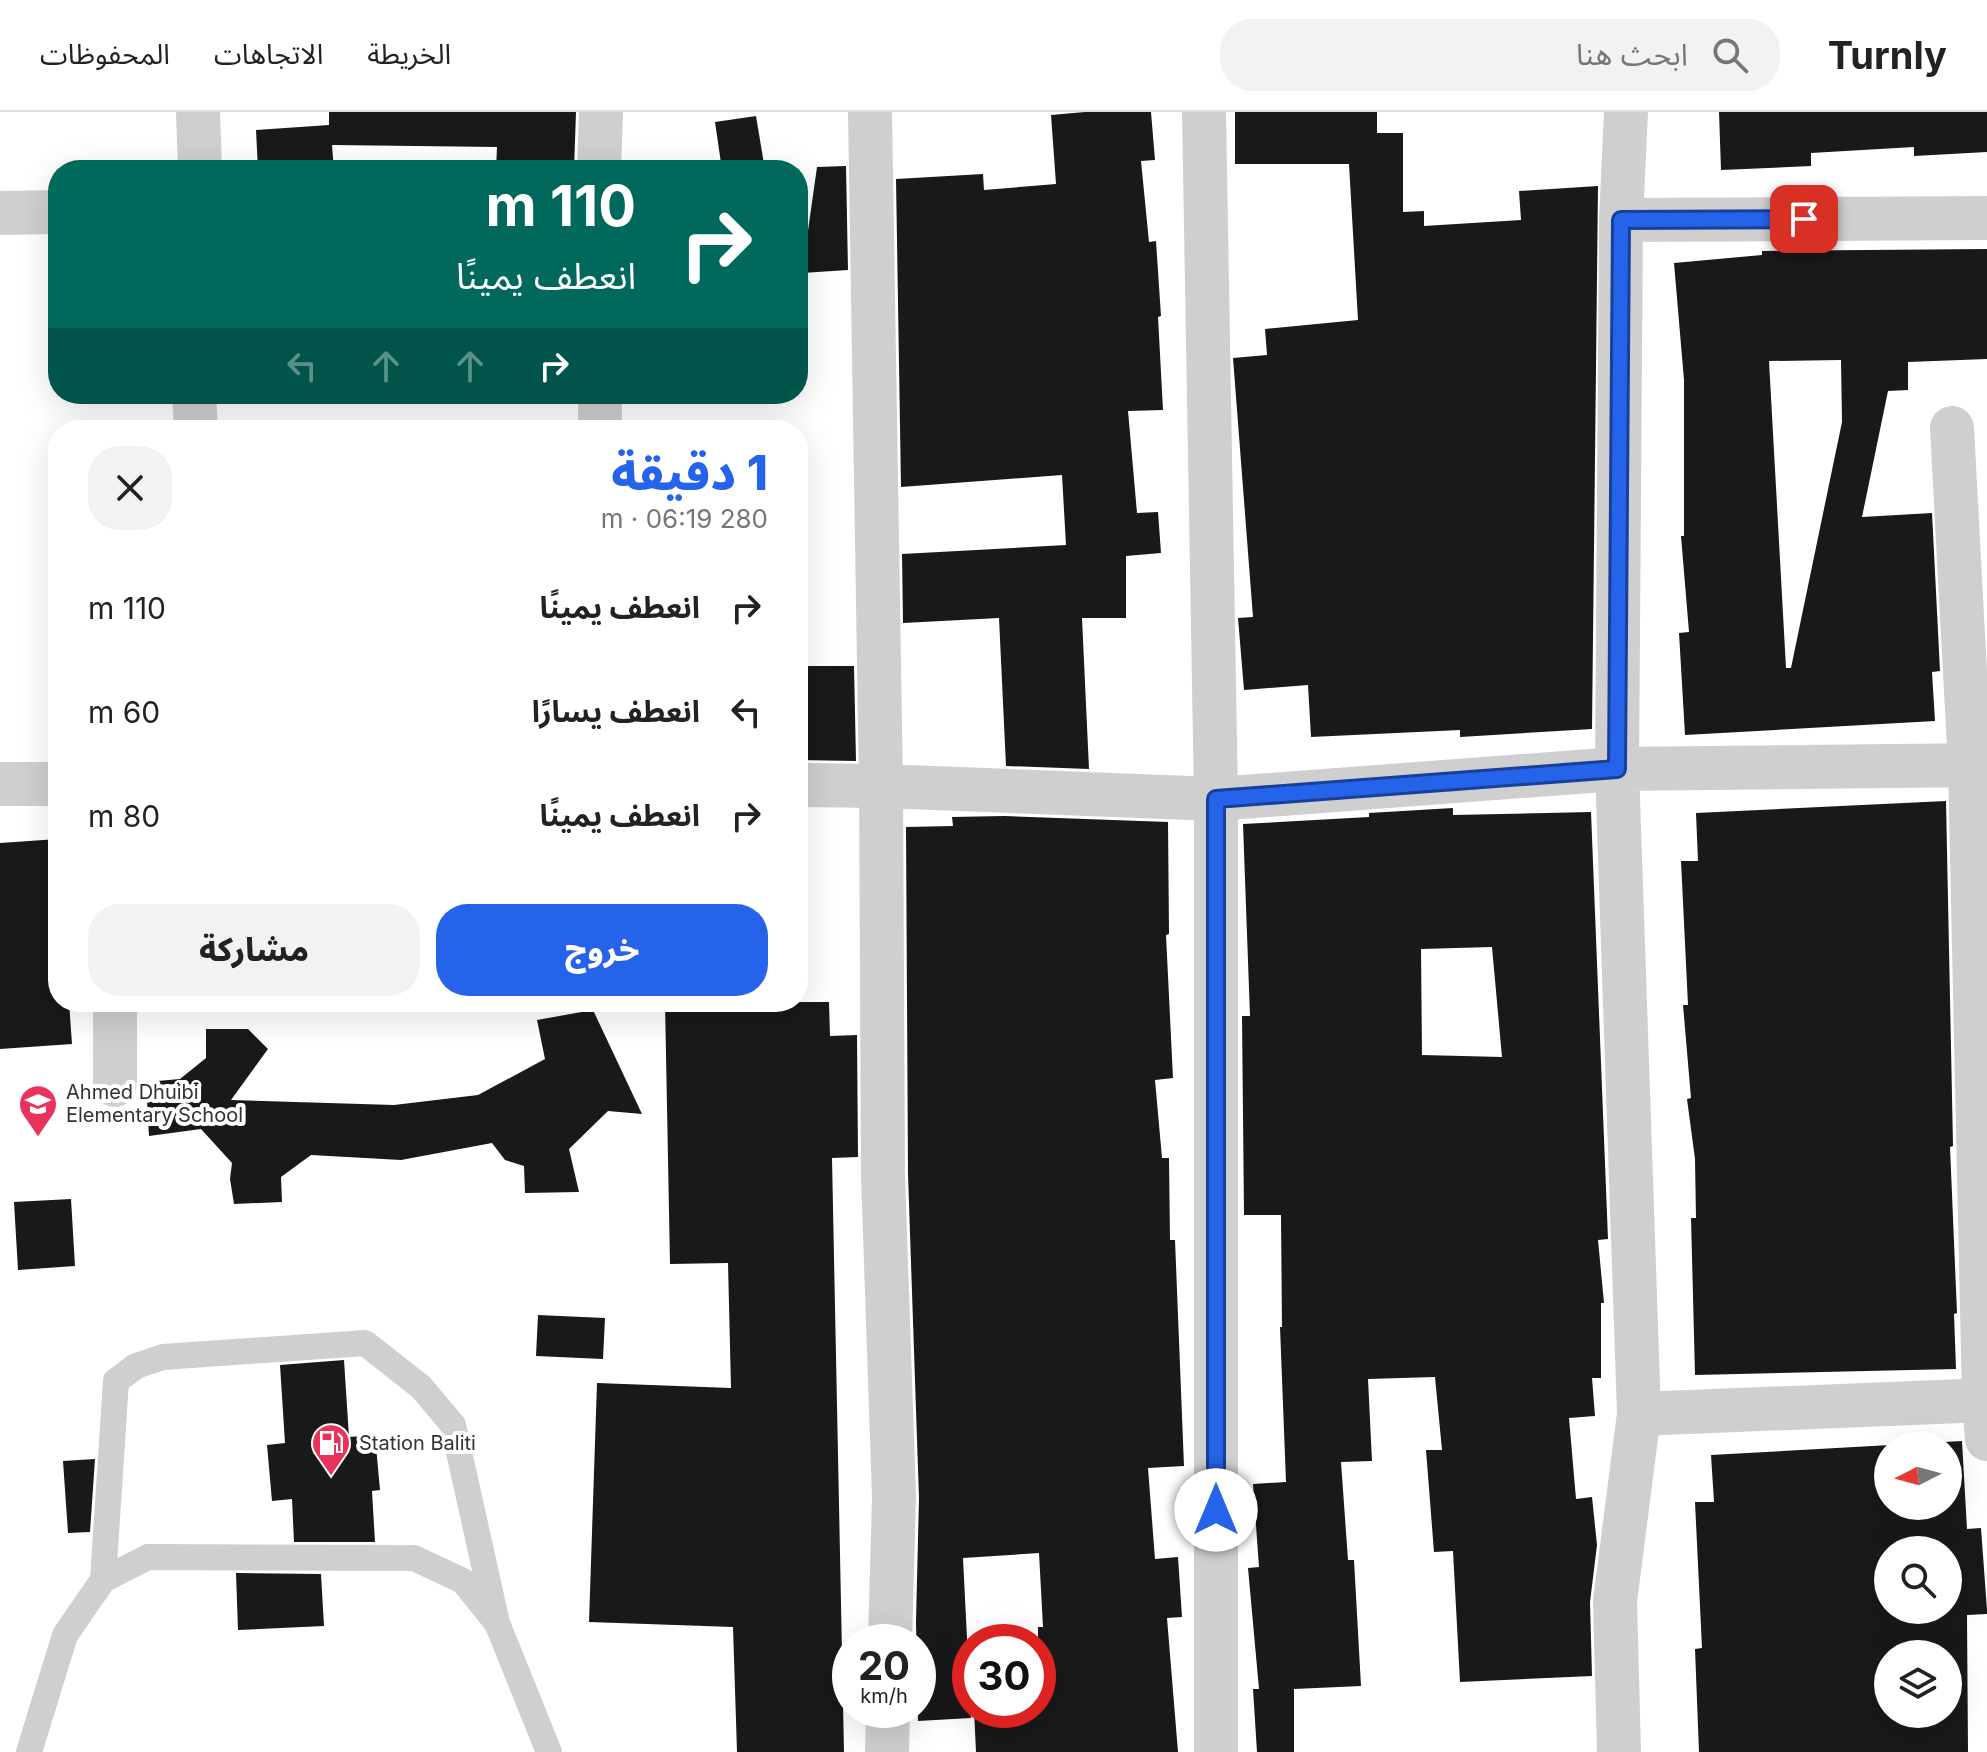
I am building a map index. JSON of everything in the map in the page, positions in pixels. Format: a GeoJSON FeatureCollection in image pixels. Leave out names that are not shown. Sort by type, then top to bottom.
{"type":"FeatureCollection","features":[{"type":"Feature","properties":{"kind":"street"},"geometry":{"type":"LineString","coordinates":[[198,112],[200,160]]}},
{"type":"Feature","properties":{"kind":"street"},"geometry":{"type":"LineString","coordinates":[[599,160],[601,112]]}},
{"type":"Feature","properties":{"kind":"street"},"geometry":{"type":"LineString","coordinates":[[870,112],[881,786],[883,1175],[894,1497],[890,1624]]}},
{"type":"Feature","properties":{"kind":"street"},"geometry":{"type":"LineString","coordinates":[[1204,112],[1216,799],[1216,1752]]}},
{"type":"Feature","properties":{"kind":"street"},"geometry":{"type":"LineString","coordinates":[[1619,1752],[1615,1601],[1639,1414],[1617,769],[1621,220],[1626,112]]}},
{"type":"Feature","properties":{"kind":"street"},"geometry":{"type":"LineString","coordinates":[[0,213],[48,212]]}},
{"type":"Feature","properties":{"kind":"street"},"geometry":{"type":"LineString","coordinates":[[1621,220],[1987,218]]}},
{"type":"Feature","properties":{"kind":"street"},"geometry":{"type":"LineString","coordinates":[[1639,1414],[1986,1413],[1979,766],[1952,428]]}},
{"type":"Feature","properties":{"kind":"street"},"geometry":{"type":"LineString","coordinates":[[808,785],[1216,799],[1617,769],[1979,766]]}},
{"type":"Feature","properties":{"kind":"street"},"geometry":{"type":"LineString","coordinates":[[0,784],[48,784]]}},
{"type":"Feature","properties":{"kind":"street"},"geometry":{"type":"LineString","coordinates":[[115,1012],[115,1085]]}},
{"type":"Feature","properties":{"kind":"street"},"geometry":{"type":"LineString","coordinates":[[887,1752],[888,1728]]}},
{"type":"Feature","properties":{"kind":"lane"},"geometry":{"type":"LineString","coordinates":[[103,1580],[116,1381],[136,1366],[163,1357],[365,1343],[421,1387],[453,1425],[497,1623],[549,1752]]}},
{"type":"Feature","properties":{"kind":"lane"},"geometry":{"type":"LineString","coordinates":[[29,1752],[65,1635],[103,1580],[148,1557],[414,1558],[463,1581],[497,1623]]}},
{"type":"Feature","properties":{"kind":"building"},"geometry":{"type":"Polygon","coordinates":[[[329,112],[576,112],[574,160],[496,160],[497,147],[332,145],[333,160],[258,160],[256,130],[329,125],[329,112]]]}},
{"type":"Feature","properties":{"kind":"building"},"geometry":{"type":"Polygon","coordinates":[[[1151,112],[1155,160],[1141,161],[1149,242],[1156,241],[1163,410],[1128,411],[1137,513],[1158,512],[1161,553],[1126,556],[1126,618],[1082,618],[1089,769],[1006,766],[999,618],[903,623],[902,554],[1066,545],[1062,475],[901,487],[896,179],[983,174],[984,190],[1056,184],[1051,115],[1151,112]]]}},
{"type":"Feature","properties":{"kind":"building"},"geometry":{"type":"Polygon","coordinates":[[[1235,112],[1377,112],[1377,133],[1403,133],[1403,212],[1424,211],[1424,226],[1521,220],[1519,191],[1598,186],[1592,729],[1460,737],[1460,730],[1311,737],[1308,685],[1244,690],[1238,618],[1253,617],[1233,358],[1267,355],[1265,329],[1358,320],[1349,164],[1235,164],[1235,112]]]}},
{"type":"Feature","properties":{"kind":"building"},"geometry":{"type":"Polygon","coordinates":[[[1719,112],[1987,112],[1987,152],[1914,156],[1914,147],[1811,153],[1811,166],[1721,170],[1719,112]]]}},
{"type":"Feature","properties":{"kind":"building"},"geometry":{"type":"Polygon","coordinates":[[[756,116],[763,160],[721,160],[715,122],[756,116]]]}},
{"type":"Feature","properties":{"kind":"building"},"geometry":{"type":"Polygon","coordinates":[[[846,166],[848,270],[808,273],[808,231],[817,167],[846,166]]]}},
{"type":"Feature","properties":{"kind":"building"},"geometry":{"type":"Polygon","coordinates":[[[1987,249],[1987,359],[1908,362],[1908,390],[1888,391],[1862,517],[1932,513],[1940,671],[1932,672],[1935,721],[1685,735],[1679,633],[1689,632],[1681,536],[1684,536],[1684,380],[1674,263],[1762,255],[1762,251],[1987,249]],[[1841,360],[1769,361],[1786,668],[1791,668],[1842,422],[1841,360]]]}},
{"type":"Feature","properties":{"kind":"building"},"geometry":{"type":"Polygon","coordinates":[[[808,666],[854,666],[856,761],[808,760],[808,666]]]}},
{"type":"Feature","properties":{"kind":"building"},"geometry":{"type":"Polygon","coordinates":[[[1946,801],[1956,1369],[1695,1375],[1691,1218],[1696,1218],[1695,1159],[1687,1099],[1691,1098],[1683,1005],[1688,1005],[1681,861],[1698,861],[1696,813],[1946,801]]]}},
{"type":"Feature","properties":{"kind":"building"},"geometry":{"type":"Polygon","coordinates":[[[1453,808],[1453,815],[1591,812],[1608,1239],[1598,1240],[1604,1303],[1601,1303],[1601,1378],[1592,1378],[1595,1416],[1569,1418],[1576,1499],[1592,1497],[1597,1545],[1590,1602],[1592,1676],[1460,1682],[1453,1551],[1434,1552],[1426,1450],[1442,1450],[1435,1377],[1368,1379],[1372,1461],[1341,1462],[1348,1560],[1354,1560],[1361,1686],[1294,1689],[1294,1752],[1257,1752],[1253,1689],[1259,1689],[1248,1568],[1259,1567],[1253,1484],[1286,1482],[1280,1327],[1281,1215],[1244,1215],[1242,1016],[1250,1016],[1243,824],[1369,817],[1369,813],[1453,808]],[[1492,947],[1421,949],[1422,1055],[1502,1057],[1492,947]]]}},
{"type":"Feature","properties":{"kind":"building"},"geometry":{"type":"Polygon","coordinates":[[[952,817],[1168,822],[1169,934],[1166,935],[1173,1078],[1155,1080],[1162,1158],[1169,1158],[1170,1240],[1175,1240],[1184,1466],[1148,1468],[1155,1559],[1178,1557],[1182,1617],[1167,1618],[1178,1752],[976,1752],[975,1728],[1056,1728],[1056,1624],[1043,1624],[1039,1553],[963,1558],[966,1624],[952,1624],[952,1719],[936,1720],[936,1624],[916,1624],[919,1498],[908,1174],[906,827],[953,826],[952,817]]]}},
{"type":"Feature","properties":{"kind":"building"},"geometry":{"type":"Polygon","coordinates":[[[48,840],[48,1012],[70,1012],[72,1044],[0,1049],[0,843],[48,840]]]}},
{"type":"Feature","properties":{"kind":"building"},"geometry":{"type":"Polygon","coordinates":[[[808,1002],[829,1002],[830,1036],[857,1035],[858,1157],[832,1158],[841,1624],[832,1624],[832,1728],[844,1728],[844,1752],[737,1752],[733,1627],[589,1622],[597,1383],[731,1388],[728,1263],[670,1264],[665,1012],[808,1012],[808,1002]]]}},
{"type":"Feature","properties":{"kind":"building"},"geometry":{"type":"Polygon","coordinates":[[[594,1012],[642,1114],[608,1111],[569,1149],[579,1192],[525,1193],[524,1166],[505,1160],[492,1143],[401,1160],[311,1155],[281,1177],[282,1202],[234,1204],[230,1179],[232,1163],[201,1129],[149,1136],[146,1082],[180,1079],[206,1058],[206,1029],[248,1029],[268,1049],[231,1100],[394,1105],[478,1095],[545,1059],[537,1020],[594,1012]]]}},
{"type":"Feature","properties":{"kind":"building"},"geometry":{"type":"Polygon","coordinates":[[[71,1199],[75,1266],[18,1270],[14,1202],[71,1199]]]}},
{"type":"Feature","properties":{"kind":"building"},"geometry":{"type":"Polygon","coordinates":[[[538,1315],[605,1318],[603,1359],[536,1356],[538,1315]]]}},
{"type":"Feature","properties":{"kind":"building"},"geometry":{"type":"Polygon","coordinates":[[[344,1360],[349,1437],[375,1435],[380,1490],[372,1491],[375,1542],[294,1542],[292,1499],[272,1501],[267,1445],[285,1443],[280,1365],[344,1360]]]}},
{"type":"Feature","properties":{"kind":"building"},"geometry":{"type":"Polygon","coordinates":[[[1962,1441],[1967,1529],[1981,1528],[1987,1610],[1987,1614],[1967,1615],[1968,1752],[1699,1752],[1695,1649],[1702,1648],[1695,1502],[1714,1502],[1711,1455],[1874,1446],[1874,1520],[1962,1520],[1962,1441]]]}},
{"type":"Feature","properties":{"kind":"building"},"geometry":{"type":"Polygon","coordinates":[[[95,1459],[90,1532],[68,1533],[63,1461],[95,1459]]]}},
{"type":"Feature","properties":{"kind":"building"},"geometry":{"type":"Polygon","coordinates":[[[236,1573],[321,1574],[324,1626],[238,1630],[236,1573]]]}},
{"type":"Feature","properties":{"kind":"place","name":"Ahmed Dhuibi Elementary School"},"geometry":{"type":"Point","coordinates":[38,1138]}},
{"type":"Feature","properties":{"kind":"place","name":"Station Baliti"},"geometry":{"type":"Point","coordinates":[331,1477]}},
{"type":"Feature","properties":{"kind":"route"},"geometry":{"type":"LineString","coordinates":[[1216,1510],[1216,799],[1617,769],[1621,220],[1804,219]]}}]}
